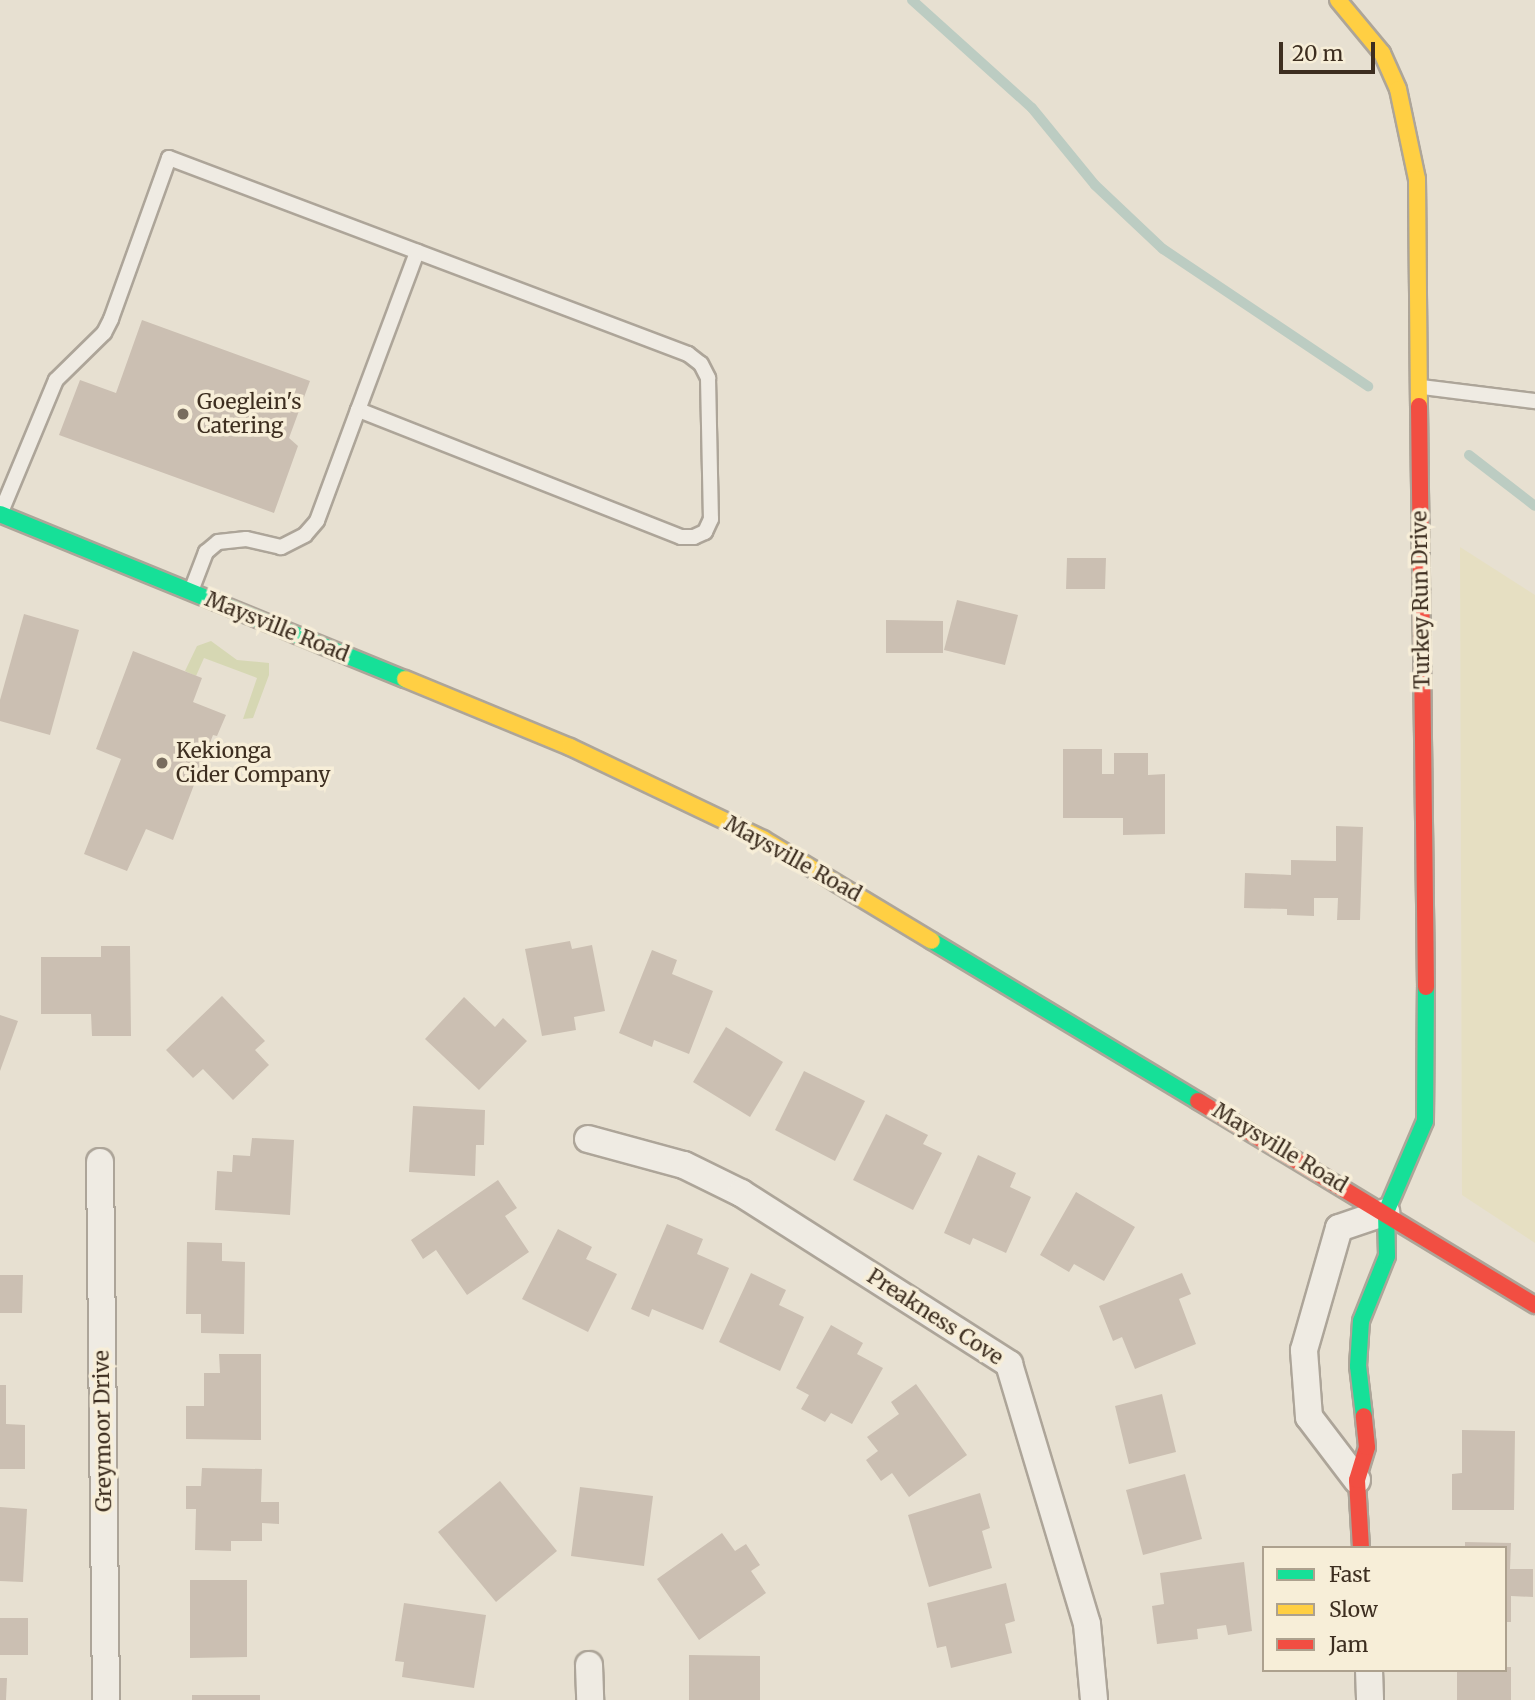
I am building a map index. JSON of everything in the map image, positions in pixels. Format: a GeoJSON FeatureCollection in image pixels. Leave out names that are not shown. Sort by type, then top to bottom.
{"type":"FeatureCollection","features":[{"type":"Feature","properties":{"kind":"main road","name":"Turkey Run Drive"},"geometry":{"type":"LineString","coordinates":[[1338,0],[1382,53],[1398,89],[1417,179],[1427,1089],[1415,1152],[1386,1212]]}},
{"type":"Feature","properties":{"kind":"main road","name":"Maysville Road"},"geometry":{"type":"LineString","coordinates":[[0,514],[570,747],[763,839],[1386,1212],[1535,1305]]}},
{"type":"Feature","properties":{"kind":"main road"},"geometry":{"type":"LineString","coordinates":[[1361,1546],[1357,1480],[1367,1447],[1358,1366],[1361,1321],[1387,1256],[1386,1212]]}},
{"type":"Feature","properties":{"kind":"street","name":"Preakness Cove"},"geometry":{"type":"LineString","coordinates":[[588,1139],[684,1166],[741,1193],[1009,1364],[1087,1624],[1094,1700]]}},
{"type":"Feature","properties":{"kind":"street","name":"Greymoor Drive"},"geometry":{"type":"LineString","coordinates":[[100,1162],[106,1700]]}},
{"type":"Feature","properties":{"kind":"street"},"geometry":{"type":"LineString","coordinates":[[1357,1480],[1309,1418],[1304,1350],[1339,1228],[1386,1212]]}},
{"type":"Feature","properties":{"kind":"street"},"geometry":{"type":"LineString","coordinates":[[589,1665],[590,1700]]}},
{"type":"Feature","properties":{"kind":"street"},"geometry":{"type":"LineString","coordinates":[[1368,1672],[1370,1700]]}},
{"type":"Feature","properties":{"kind":"lane"},"geometry":{"type":"LineString","coordinates":[[0,514],[56,380],[104,332],[111,319],[169,158],[688,354],[701,364],[711,395],[711,519],[705,532],[681,537],[358,410]]}},
{"type":"Feature","properties":{"kind":"lane"},"geometry":{"type":"LineString","coordinates":[[191,591],[206,552],[218,542],[246,539],[281,547],[305,535],[317,522],[417,252]]}},
{"type":"Feature","properties":{"kind":"lane"},"geometry":{"type":"LineString","coordinates":[[1418,387],[1535,401]]}},
{"type":"Feature","properties":{"kind":"shaded area"},"geometry":{"type":"Polygon","coordinates":[[[1460,547],[1535,595],[1535,1243],[1462,1195],[1460,547]]]}},
{"type":"Feature","properties":{"kind":"green space"},"geometry":{"type":"Polygon","coordinates":[[[211,641],[237,660],[269,663],[269,675],[253,718],[243,719],[257,678],[204,658],[196,676],[185,671],[197,646],[211,641]]]}},
{"type":"Feature","properties":{"kind":"building","name":"Goeglein's Catering"},"geometry":{"type":"Polygon","coordinates":[[[142,320],[310,381],[289,438],[298,446],[274,513],[59,435],[80,380],[116,393],[142,320]]]}},
{"type":"Feature","properties":{"kind":"building"},"geometry":{"type":"Polygon","coordinates":[[[1067,558],[1106,558],[1105,589],[1066,589],[1067,558]]]}},
{"type":"Feature","properties":{"kind":"building"},"geometry":{"type":"Polygon","coordinates":[[[957,600],[1018,615],[1005,665],[944,650],[957,600]]]}},
{"type":"Feature","properties":{"kind":"building"},"geometry":{"type":"Polygon","coordinates":[[[24,614],[79,630],[50,735],[0,721],[0,700],[24,614]]]}},
{"type":"Feature","properties":{"kind":"building"},"geometry":{"type":"Polygon","coordinates":[[[886,620],[943,621],[943,653],[886,653],[886,620]]]}},
{"type":"Feature","properties":{"kind":"building"},"geometry":{"type":"Polygon","coordinates":[[[133,651],[202,678],[193,702],[226,715],[217,736],[213,735],[173,840],[146,829],[127,871],[84,854],[121,759],[96,749],[133,651]]]}},
{"type":"Feature","properties":{"kind":"building"},"geometry":{"type":"Polygon","coordinates":[[[1063,749],[1102,749],[1102,774],[1114,774],[1114,753],[1148,753],[1148,775],[1165,774],[1165,834],[1123,835],[1123,818],[1063,818],[1063,749]]]}},
{"type":"Feature","properties":{"kind":"building"},"geometry":{"type":"Polygon","coordinates":[[[1336,826],[1363,827],[1360,920],[1337,920],[1338,898],[1314,898],[1314,916],[1287,915],[1287,909],[1244,908],[1245,873],[1291,875],[1291,860],[1336,861],[1336,826]]]}},
{"type":"Feature","properties":{"kind":"building"},"geometry":{"type":"Polygon","coordinates":[[[570,941],[572,949],[592,945],[605,1011],[574,1017],[576,1030],[542,1036],[525,949],[570,941]]]}},
{"type":"Feature","properties":{"kind":"building"},"geometry":{"type":"Polygon","coordinates":[[[101,946],[130,946],[131,1036],[92,1036],[91,1014],[41,1014],[41,957],[101,957],[101,946]]]}},
{"type":"Feature","properties":{"kind":"building"},"geometry":{"type":"Polygon","coordinates":[[[652,950],[677,960],[672,974],[713,991],[689,1054],[654,1040],[652,1047],[619,1033],[652,950]]]}},
{"type":"Feature","properties":{"kind":"building"},"geometry":{"type":"Polygon","coordinates":[[[222,996],[265,1041],[255,1050],[269,1065],[233,1100],[203,1069],[193,1078],[166,1050],[222,996]]]}},
{"type":"Feature","properties":{"kind":"building"},"geometry":{"type":"Polygon","coordinates":[[[464,997],[495,1027],[503,1018],[527,1041],[479,1090],[425,1039],[464,997]]]}},
{"type":"Feature","properties":{"kind":"building"},"geometry":{"type":"Polygon","coordinates":[[[0,1015],[18,1021],[0,1071],[0,1015]]]}},
{"type":"Feature","properties":{"kind":"building"},"geometry":{"type":"Polygon","coordinates":[[[726,1027],[783,1062],[750,1117],[693,1082],[726,1027]]]}},
{"type":"Feature","properties":{"kind":"building"},"geometry":{"type":"Polygon","coordinates":[[[804,1071],[865,1101],[835,1161],[775,1130],[804,1071]]]}},
{"type":"Feature","properties":{"kind":"building"},"geometry":{"type":"Polygon","coordinates":[[[413,1106],[485,1110],[484,1145],[476,1145],[475,1176],[409,1172],[413,1106]]]}},
{"type":"Feature","properties":{"kind":"building"},"geometry":{"type":"Polygon","coordinates":[[[886,1114],[928,1135],[923,1144],[942,1153],[913,1210],[853,1180],[886,1114]]]}},
{"type":"Feature","properties":{"kind":"building"},"geometry":{"type":"Polygon","coordinates":[[[252,1138],[294,1140],[290,1215],[215,1210],[217,1171],[232,1172],[233,1155],[250,1156],[252,1138]]]}},
{"type":"Feature","properties":{"kind":"building"},"geometry":{"type":"Polygon","coordinates":[[[978,1155],[1016,1173],[1010,1187],[1031,1197],[1006,1253],[973,1238],[970,1245],[944,1233],[978,1155]]]}},
{"type":"Feature","properties":{"kind":"building"},"geometry":{"type":"Polygon","coordinates":[[[498,1180],[517,1208],[505,1216],[529,1252],[467,1295],[436,1250],[423,1259],[411,1240],[498,1180]]]}},
{"type":"Feature","properties":{"kind":"building"},"geometry":{"type":"Polygon","coordinates":[[[1076,1192],[1135,1227],[1104,1281],[1074,1264],[1069,1272],[1040,1255],[1076,1192]]]}},
{"type":"Feature","properties":{"kind":"building"},"geometry":{"type":"Polygon","coordinates":[[[667,1224],[703,1239],[697,1254],[729,1268],[703,1330],[652,1309],[649,1317],[631,1309],[667,1224]]]}},
{"type":"Feature","properties":{"kind":"building"},"geometry":{"type":"Polygon","coordinates":[[[558,1229],[592,1247],[586,1259],[617,1274],[588,1332],[522,1299],[558,1229]]]}},
{"type":"Feature","properties":{"kind":"building"},"geometry":{"type":"Polygon","coordinates":[[[187,1242],[222,1243],[222,1261],[245,1262],[244,1334],[201,1333],[201,1314],[186,1314],[187,1242]]]}},
{"type":"Feature","properties":{"kind":"building"},"geometry":{"type":"Polygon","coordinates":[[[751,1273],[786,1290],[779,1305],[804,1317],[780,1371],[719,1342],[751,1273]]]}},
{"type":"Feature","properties":{"kind":"building"},"geometry":{"type":"Polygon","coordinates":[[[1182,1273],[1191,1294],[1179,1299],[1196,1344],[1135,1369],[1122,1337],[1113,1341],[1099,1306],[1182,1273]]]}},
{"type":"Feature","properties":{"kind":"building"},"geometry":{"type":"Polygon","coordinates":[[[0,1275],[23,1275],[22,1313],[0,1313],[0,1275]]]}},
{"type":"Feature","properties":{"kind":"building"},"geometry":{"type":"Polygon","coordinates":[[[831,1325],[863,1343],[857,1354],[883,1368],[852,1424],[831,1413],[825,1422],[801,1409],[809,1395],[796,1388],[831,1325]]]}},
{"type":"Feature","properties":{"kind":"building"},"geometry":{"type":"Polygon","coordinates":[[[219,1354],[261,1354],[261,1440],[186,1439],[186,1406],[204,1406],[204,1373],[220,1373],[219,1354]]]}},
{"type":"Feature","properties":{"kind":"building"},"geometry":{"type":"Polygon","coordinates":[[[916,1384],[967,1455],[909,1497],[892,1473],[881,1481],[866,1460],[878,1451],[867,1437],[899,1414],[891,1402],[916,1384]]]}},
{"type":"Feature","properties":{"kind":"building"},"geometry":{"type":"Polygon","coordinates":[[[0,1385],[6,1385],[6,1424],[25,1425],[25,1469],[0,1469],[0,1385]]]}},
{"type":"Feature","properties":{"kind":"building"},"geometry":{"type":"Polygon","coordinates":[[[1162,1394],[1176,1452],[1129,1464],[1115,1406],[1162,1394]]]}},
{"type":"Feature","properties":{"kind":"building"},"geometry":{"type":"Polygon","coordinates":[[[1462,1430],[1515,1431],[1514,1510],[1452,1510],[1452,1474],[1462,1473],[1462,1430]]]}},
{"type":"Feature","properties":{"kind":"building"},"geometry":{"type":"Polygon","coordinates":[[[202,1468],[262,1469],[261,1502],[279,1502],[279,1524],[262,1523],[262,1541],[231,1541],[231,1551],[195,1550],[196,1509],[186,1509],[186,1486],[201,1486],[202,1468]]]}},
{"type":"Feature","properties":{"kind":"building"},"geometry":{"type":"Polygon","coordinates":[[[1185,1474],[1202,1539],[1143,1555],[1126,1490],[1185,1474]]]}},
{"type":"Feature","properties":{"kind":"building"},"geometry":{"type":"Polygon","coordinates":[[[500,1481],[557,1551],[496,1602],[438,1532],[500,1481]]]}},
{"type":"Feature","properties":{"kind":"building"},"geometry":{"type":"Polygon","coordinates":[[[580,1487],[653,1496],[644,1566],[571,1556],[580,1487]]]}},
{"type":"Feature","properties":{"kind":"building"},"geometry":{"type":"Polygon","coordinates":[[[980,1493],[990,1528],[982,1531],[992,1568],[929,1587],[908,1515],[980,1493]]]}},
{"type":"Feature","properties":{"kind":"building"},"geometry":{"type":"Polygon","coordinates":[[[0,1507],[27,1509],[23,1582],[0,1581],[0,1507]]]}},
{"type":"Feature","properties":{"kind":"building"},"geometry":{"type":"Polygon","coordinates":[[[722,1533],[735,1551],[746,1544],[760,1565],[751,1571],[766,1593],[699,1640],[657,1579],[722,1533]]]}},
{"type":"Feature","properties":{"kind":"building"},"geometry":{"type":"Polygon","coordinates":[[[1465,1542],[1511,1543],[1510,1569],[1533,1569],[1533,1597],[1511,1596],[1511,1622],[1507,1622],[1507,1546],[1465,1546],[1465,1542]]]}},
{"type":"Feature","properties":{"kind":"building"},"geometry":{"type":"Polygon","coordinates":[[[1244,1562],[1252,1631],[1228,1635],[1226,1625],[1197,1629],[1198,1639],[1157,1644],[1152,1606],[1164,1604],[1160,1573],[1244,1562]]]}},
{"type":"Feature","properties":{"kind":"building"},"geometry":{"type":"Polygon","coordinates":[[[190,1580],[247,1580],[247,1657],[190,1658],[190,1580]]]}},
{"type":"Feature","properties":{"kind":"building"},"geometry":{"type":"Polygon","coordinates":[[[1006,1583],[1015,1621],[1005,1624],[1012,1653],[951,1668],[946,1646],[937,1648],[927,1603],[1006,1583]]]}},
{"type":"Feature","properties":{"kind":"building"},"geometry":{"type":"Polygon","coordinates":[[[404,1603],[486,1615],[474,1688],[402,1677],[404,1662],[395,1661],[404,1603]]]}},
{"type":"Feature","properties":{"kind":"building"},"geometry":{"type":"Polygon","coordinates":[[[0,1618],[28,1618],[28,1655],[0,1655],[0,1618]]]}},
{"type":"Feature","properties":{"kind":"building"},"geometry":{"type":"Polygon","coordinates":[[[689,1655],[760,1656],[760,1700],[689,1700],[689,1655]]]}},
{"type":"Feature","properties":{"kind":"building"},"geometry":{"type":"Polygon","coordinates":[[[1507,1667],[1511,1667],[1511,1700],[1457,1700],[1457,1672],[1507,1672],[1507,1667]]]}},
{"type":"Feature","properties":{"kind":"building"},"geometry":{"type":"Polygon","coordinates":[[[0,1678],[7,1678],[6,1700],[0,1700],[0,1678]]]}},
{"type":"Feature","properties":{"kind":"building"},"geometry":{"type":"Polygon","coordinates":[[[192,1695],[260,1695],[260,1700],[192,1700],[192,1695]]]}},
{"type":"Feature","properties":{"kind":"waterway"},"geometry":{"type":"LineString","coordinates":[[912,0],[1032,108],[1095,185],[1163,249],[1368,386]]}},
{"type":"Feature","properties":{"kind":"waterway"},"geometry":{"type":"LineString","coordinates":[[1469,455],[1535,506]]}},
{"type":"Feature","properties":{"kind":"traffic: fast"},"geometry":{"type":"LineString","coordinates":[[0,514],[405,679]]}},
{"type":"Feature","properties":{"kind":"traffic: fast"},"geometry":{"type":"LineString","coordinates":[[932,941],[1198,1101]]}},
{"type":"Feature","properties":{"kind":"traffic: fast"},"geometry":{"type":"LineString","coordinates":[[1364,1416],[1358,1366],[1361,1321],[1387,1256],[1386,1212],[1425,1121],[1426,987]]}},
{"type":"Feature","properties":{"kind":"traffic: slow"},"geometry":{"type":"LineString","coordinates":[[1338,0],[1382,53],[1398,89],[1417,179],[1419,406]]}},
{"type":"Feature","properties":{"kind":"traffic: slow"},"geometry":{"type":"LineString","coordinates":[[405,679],[570,747],[763,839],[932,941]]}},
{"type":"Feature","properties":{"kind":"traffic: jam"},"geometry":{"type":"LineString","coordinates":[[1419,406],[1426,987]]}},
{"type":"Feature","properties":{"kind":"traffic: jam"},"geometry":{"type":"LineString","coordinates":[[1198,1101],[1535,1305]]}},
{"type":"Feature","properties":{"kind":"traffic: jam"},"geometry":{"type":"LineString","coordinates":[[1361,1546],[1357,1480],[1367,1447],[1364,1416]]}},
{"type":"Feature","properties":{"kind":"place","name":"Goeglein's Catering"},"geometry":{"type":"Point","coordinates":[183,414]}},
{"type":"Feature","properties":{"kind":"place","name":"Kekionga Cider Company"},"geometry":{"type":"Point","coordinates":[162,763]}}]}
